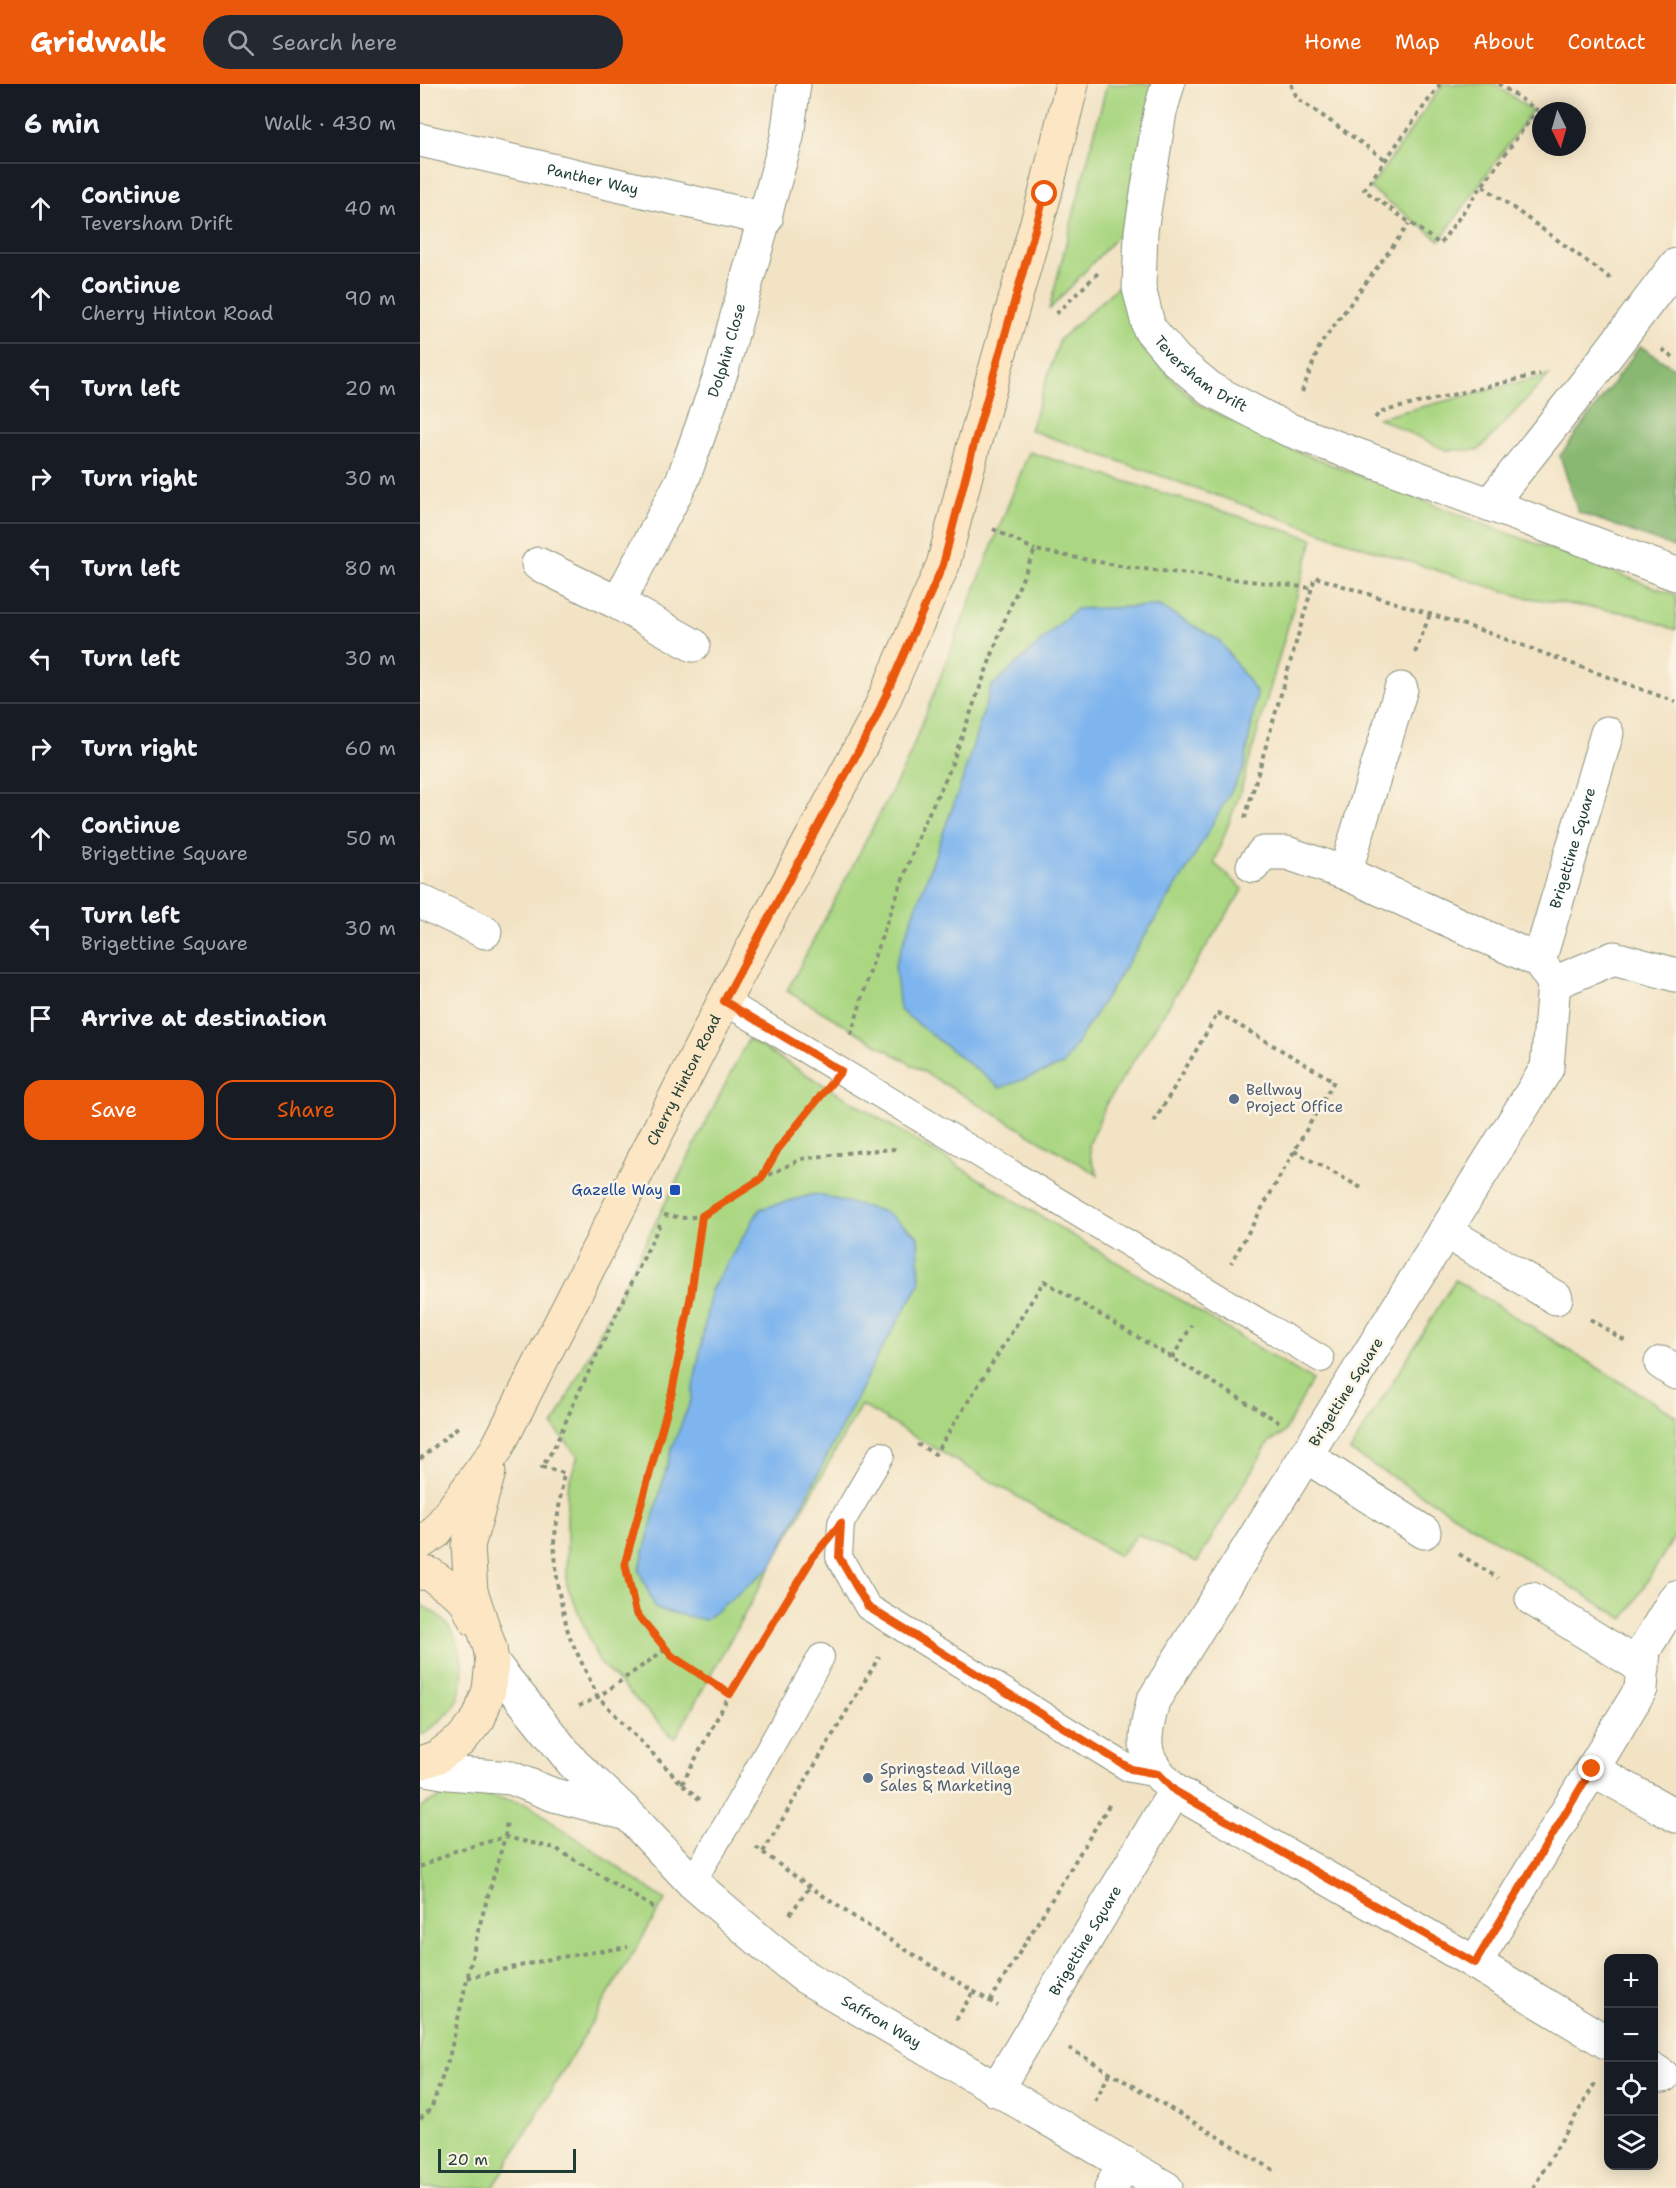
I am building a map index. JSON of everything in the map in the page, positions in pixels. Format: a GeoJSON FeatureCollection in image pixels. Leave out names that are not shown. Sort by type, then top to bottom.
{"type":"FeatureCollection","features":[{"type":"Feature","properties":{"kind":"street","name":"Dolphin Close"},"geometry":{"type":"LineString","coordinates":[[618,603],[683,479],[722,370],[788,137],[794,84]]}},
{"type":"Feature","properties":{"kind":"street","name":"Cherry Hinton Road"},"geometry":{"type":"LineString","coordinates":[[496,1450],[724,1001],[875,720],[943,565],[974,444],[1045,194],[1072,84]]}},
{"type":"Feature","properties":{"kind":"street","name":"Teversham Drift"},"geometry":{"type":"LineString","coordinates":[[1168,84],[1160,112],[1142,231],[1139,288],[1149,328],[1176,360],[1212,390],[1287,429],[1676,574]]}},
{"type":"Feature","properties":{"kind":"street","name":"Panther Way"},"geometry":{"type":"LineString","coordinates":[[420,140],[766,219]]}},
{"type":"Feature","properties":{"kind":"street"},"geometry":{"type":"LineString","coordinates":[[1490,504],[1676,265]]}},
{"type":"Feature","properties":{"kind":"street"},"geometry":{"type":"LineString","coordinates":[[538,564],[618,603],[693,645]]}},
{"type":"Feature","properties":{"kind":"street"},"geometry":{"type":"LineString","coordinates":[[1345,873],[1401,689]]}},
{"type":"Feature","properties":{"kind":"street","name":"Brigettine Square"},"geometry":{"type":"LineString","coordinates":[[996,2090],[1035,2027],[1154,1778],[1144,1736],[1153,1701],[1547,1068],[1546,972],[1607,733]]}},
{"type":"Feature","properties":{"kind":"street"},"geometry":{"type":"LineString","coordinates":[[1253,866],[1263,853],[1287,853],[1345,873],[1546,972],[1614,958],[1676,975]]}},
{"type":"Feature","properties":{"kind":"street"},"geometry":{"type":"LineString","coordinates":[[420,901],[485,932]]}},
{"type":"Feature","properties":{"kind":"street"},"geometry":{"type":"LineString","coordinates":[[1445,1231],[1556,1298]]}},
{"type":"Feature","properties":{"kind":"street"},"geometry":{"type":"LineString","coordinates":[[420,1543],[435,1533],[496,1450]]}},
{"type":"Feature","properties":{"kind":"street"},"geometry":{"type":"LineString","coordinates":[[420,1763],[437,1757],[461,1740],[479,1718],[489,1690],[491,1655],[471,1591],[468,1546],[496,1450]]}},
{"type":"Feature","properties":{"kind":"street"},"geometry":{"type":"LineString","coordinates":[[1306,1456],[1424,1532]]}},
{"type":"Feature","properties":{"kind":"street"},"geometry":{"type":"LineString","coordinates":[[420,1573],[430,1574],[464,1598],[491,1655]]}},
{"type":"Feature","properties":{"kind":"street"},"geometry":{"type":"LineString","coordinates":[[1475,1963],[1641,1689],[1644,1650],[1676,1597]]}},
{"type":"Feature","properties":{"kind":"street"},"geometry":{"type":"LineString","coordinates":[[1532,1599],[1643,1668]]}},
{"type":"Feature","properties":{"kind":"street","name":"Saffron Way"},"geometry":{"type":"LineString","coordinates":[[491,1655],[573,1763],[628,1815],[692,1882],[805,1977],[996,2090],[1118,2176],[1166,2188]]}},
{"type":"Feature","properties":{"kind":"street"},"geometry":{"type":"LineString","coordinates":[[420,1768],[448,1773],[511,1778],[554,1796],[628,1815]]}},
{"type":"Feature","properties":{"kind":"street"},"geometry":{"type":"LineString","coordinates":[[1592,1769],[1676,1816]]}},
{"type":"Feature","properties":{"kind":"street"},"geometry":{"type":"LineString","coordinates":[[1154,1778],[1475,1963],[1604,2056]]}},
{"type":"Feature","properties":{"kind":"lane"},"geometry":{"type":"LineString","coordinates":[[724,1001],[1321,1359]]}},
{"type":"Feature","properties":{"kind":"lane"},"geometry":{"type":"LineString","coordinates":[[881,1455],[841,1523],[839,1557],[868,1607],[1154,1778]]}},
{"type":"Feature","properties":{"kind":"lane"},"geometry":{"type":"LineString","coordinates":[[692,1882],[822,1657]]}},
{"type":"Feature","properties":{"kind":"path"},"geometry":{"type":"LineString","coordinates":[[1290,84],[1297,98],[1386,160]]}},
{"type":"Feature","properties":{"kind":"path"},"geometry":{"type":"LineString","coordinates":[[1440,84],[1364,190],[1440,244],[1537,110],[1507,86],[1499,84]]}},
{"type":"Feature","properties":{"kind":"path"},"geometry":{"type":"LineString","coordinates":[[1483,186],[1647,304]]}},
{"type":"Feature","properties":{"kind":"path"},"geometry":{"type":"LineString","coordinates":[[1287,429],[1320,345],[1409,224]]}},
{"type":"Feature","properties":{"kind":"path"},"geometry":{"type":"LineString","coordinates":[[1055,315],[1142,231]]}},
{"type":"Feature","properties":{"kind":"path"},"geometry":{"type":"LineString","coordinates":[[1341,450],[1380,412],[1553,370],[1586,383]]}},
{"type":"Feature","properties":{"kind":"path"},"geometry":{"type":"LineString","coordinates":[[986,526],[1035,550],[1126,567],[1312,588]]}},
{"type":"Feature","properties":{"kind":"path"},"geometry":{"type":"LineString","coordinates":[[761,1179],[778,1149],[841,1071],[875,955],[921,827],[948,774],[1007,614],[1035,550]]}},
{"type":"Feature","properties":{"kind":"path"},"geometry":{"type":"LineString","coordinates":[[1154,1122],[1218,1013],[1334,1081],[1213,1294],[1172,1358]]}},
{"type":"Feature","properties":{"kind":"path"},"geometry":{"type":"LineString","coordinates":[[664,1215],[684,1218],[702,1216],[761,1179],[801,1159],[894,1149],[912,1159],[931,1127]]}},
{"type":"Feature","properties":{"kind":"path"},"geometry":{"type":"LineString","coordinates":[[1294,1151],[1365,1190]]}},
{"type":"Feature","properties":{"kind":"path"},"geometry":{"type":"LineString","coordinates":[[702,1216],[691,1295],[672,1392],[625,1563],[636,1613],[672,1656],[730,1694]]}},
{"type":"Feature","properties":{"kind":"path"},"geometry":{"type":"LineString","coordinates":[[881,1455],[919,1445],[936,1454],[1044,1281],[1282,1424]]}},
{"type":"Feature","properties":{"kind":"path"},"geometry":{"type":"LineString","coordinates":[[1556,1298],[1668,1368]]}},
{"type":"Feature","properties":{"kind":"path"},"geometry":{"type":"LineString","coordinates":[[420,1459],[454,1432],[460,1424]]}},
{"type":"Feature","properties":{"kind":"path"},"geometry":{"type":"LineString","coordinates":[[542,1467],[564,1473],[554,1542],[558,1589],[568,1636],[598,1697],[682,1784],[727,1824],[809,1888],[965,1988],[1035,2027],[1277,2172]]}},
{"type":"Feature","properties":{"kind":"path"},"geometry":{"type":"LineString","coordinates":[[682,1784],[730,1694],[813,1557],[841,1523]]}},
{"type":"Feature","properties":{"kind":"path"},"geometry":{"type":"LineString","coordinates":[[1424,1532],[1532,1599]]}},
{"type":"Feature","properties":{"kind":"path"},"geometry":{"type":"LineString","coordinates":[[763,1852],[898,1626]]}},
{"type":"Feature","properties":{"kind":"path"},"geometry":{"type":"LineString","coordinates":[[598,1697],[666,1649]]}},
{"type":"Feature","properties":{"kind":"path"},"geometry":{"type":"LineString","coordinates":[[990,2001],[1154,1778]]}},
{"type":"Feature","properties":{"kind":"path"},"geometry":{"type":"LineString","coordinates":[[420,1867],[455,1851],[505,1837],[555,1848],[654,1908]]}},
{"type":"Feature","properties":{"kind":"path"},"geometry":{"type":"LineString","coordinates":[[420,2119],[431,2109],[449,2058],[479,1927],[505,1837]]}},
{"type":"Feature","properties":{"kind":"path"},"geometry":{"type":"LineString","coordinates":[[467,1978],[555,1958],[628,1947]]}},
{"type":"Feature","properties":{"kind":"path"},"geometry":{"type":"LineString","coordinates":[[1533,2188],[1604,2061]]}},
{"type":"Feature","properties":{"kind":"green space"},"geometry":{"type":"Polygon","coordinates":[[[1107,84],[1153,84],[1125,228],[1049,310],[1107,84]]]}},
{"type":"Feature","properties":{"kind":"green space"},"geometry":{"type":"Polygon","coordinates":[[[1443,84],[1495,84],[1532,111],[1440,240],[1370,188],[1443,84]]]}},
{"type":"Feature","properties":{"kind":"green space"},"geometry":{"type":"Polygon","coordinates":[[[1123,282],[1138,343],[1196,403],[1281,445],[1496,529],[1676,595],[1676,630],[1634,614],[1523,597],[1378,552],[1030,430],[1060,339],[1123,282]]]}},
{"type":"Feature","properties":{"kind":"green space"},"geometry":{"type":"Polygon","coordinates":[[[1640,346],[1675,369],[1676,373],[1676,548],[1578,512],[1560,456],[1640,346]]]}},
{"type":"Feature","properties":{"kind":"green space"},"geometry":{"type":"Polygon","coordinates":[[[1549,375],[1479,450],[1446,450],[1378,418],[1549,375]]]}},
{"type":"Feature","properties":{"kind":"green space"},"geometry":{"type":"Polygon","coordinates":[[[1029,452],[1313,539],[1240,793],[1214,863],[1243,889],[1106,1104],[1089,1145],[1091,1159],[1098,1175],[787,991],[906,764],[1029,452]]]}},
{"type":"Feature","properties":{"kind":"green space"},"geometry":{"type":"Polygon","coordinates":[[[748,1039],[1312,1380],[1284,1433],[1269,1442],[1197,1562],[1138,1534],[1119,1556],[861,1405],[675,1739],[599,1662],[567,1585],[567,1488],[578,1456],[553,1426],[748,1039]]]}},
{"type":"Feature","properties":{"kind":"green space"},"geometry":{"type":"Polygon","coordinates":[[[1455,1280],[1676,1416],[1676,1534],[1624,1619],[1350,1451],[1455,1280]]]}},
{"type":"Feature","properties":{"kind":"green space"},"geometry":{"type":"Polygon","coordinates":[[[420,1604],[440,1617],[448,1626],[459,1648],[463,1673],[458,1697],[452,1708],[438,1723],[420,1735],[420,1604]]]}},
{"type":"Feature","properties":{"kind":"green space"},"geometry":{"type":"Polygon","coordinates":[[[455,1789],[527,1804],[665,1900],[493,2188],[420,2188],[420,1808],[455,1789]]]}},
{"type":"Feature","properties":{"kind":"water"},"geometry":{"type":"Polygon","coordinates":[[[1159,606],[1219,640],[1257,693],[1244,768],[1187,869],[1063,1065],[1000,1088],[900,1010],[895,965],[961,784],[991,687],[1076,609],[1159,606]]]}},
{"type":"Feature","properties":{"kind":"water"},"geometry":{"type":"Polygon","coordinates":[[[815,1194],[885,1212],[918,1236],[920,1284],[877,1357],[771,1567],[705,1620],[656,1609],[639,1571],[672,1447],[691,1400],[711,1290],[760,1209],[815,1194]]]}},
{"type":"Feature","properties":{"kind":"place","name":"Bellway Project Office"},"geometry":{"type":"Point","coordinates":[1234,1099]}},
{"type":"Feature","properties":{"kind":"place","name":"Gazelle Way"},"geometry":{"type":"Point","coordinates":[675,1190]}},
{"type":"Feature","properties":{"kind":"place","name":"Springstead Village Sales & Marketing"},"geometry":{"type":"Point","coordinates":[868,1778]}},
{"type":"Feature","properties":{"kind":"route"},"geometry":{"type":"LineString","coordinates":[[1045,194],[974,444],[943,565],[875,720],[724,1001],[841,1071],[778,1149],[761,1179],[702,1216],[691,1295],[672,1392],[625,1563],[636,1613],[672,1656],[730,1694],[813,1557],[841,1523],[839,1557],[868,1607],[1131,1769],[1158,1774],[1175,1791],[1475,1963],[1592,1769]]}}]}
